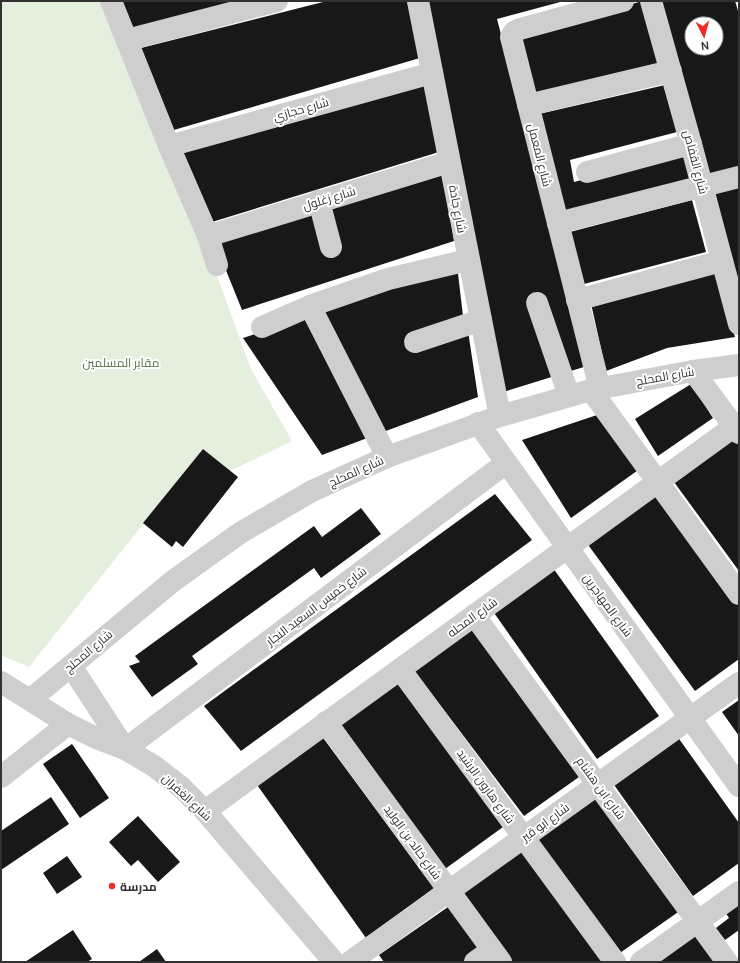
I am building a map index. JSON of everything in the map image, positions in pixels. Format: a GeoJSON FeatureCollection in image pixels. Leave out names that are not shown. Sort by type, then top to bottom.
{"type":"FeatureCollection","features":[{"type":"Feature","properties":{"kind":"street"},"geometry":{"type":"LineString","coordinates":[[111,1],[169,146],[208,236],[217,265]]}},
{"type":"Feature","properties":{"kind":"street"},"geometry":{"type":"LineString","coordinates":[[127,40],[277,1]]}},
{"type":"Feature","properties":{"kind":"street","name":"شارع جادة"},"geometry":{"type":"LineString","coordinates":[[418,1],[500,416]]}},
{"type":"Feature","properties":{"kind":"street","name":"شارع المعمل"},"geometry":{"type":"LineString","coordinates":[[595,390],[577,300],[511,37],[514,32],[623,1]]}},
{"type":"Feature","properties":{"kind":"street","name":"شارع القفاص"},"geometry":{"type":"LineString","coordinates":[[651,1],[739,324]]}},
{"type":"Feature","properties":{"kind":"street"},"geometry":{"type":"LineString","coordinates":[[528,105],[671,71]]}},
{"type":"Feature","properties":{"kind":"street","name":"شارع حجازي"},"geometry":{"type":"LineString","coordinates":[[169,146],[432,73]]}},
{"type":"Feature","properties":{"kind":"street"},"geometry":{"type":"LineString","coordinates":[[587,172],[691,144]]}},
{"type":"Feature","properties":{"kind":"street","name":"شارع زغلول"},"geometry":{"type":"LineString","coordinates":[[208,236],[450,162]]}},
{"type":"Feature","properties":{"kind":"street"},"geometry":{"type":"LineString","coordinates":[[558,223],[739,177]]}},
{"type":"Feature","properties":{"kind":"street"},"geometry":{"type":"LineString","coordinates":[[319,201],[331,247]]}},
{"type":"Feature","properties":{"kind":"street"},"geometry":{"type":"LineString","coordinates":[[262,327],[310,306],[388,279],[468,260]]}},
{"type":"Feature","properties":{"kind":"street"},"geometry":{"type":"LineString","coordinates":[[577,300],[722,261]]}},
{"type":"Feature","properties":{"kind":"street"},"geometry":{"type":"LineString","coordinates":[[536,303],[568,396]]}},
{"type":"Feature","properties":{"kind":"street"},"geometry":{"type":"LineString","coordinates":[[310,306],[387,457]]}},
{"type":"Feature","properties":{"kind":"street"},"geometry":{"type":"LineString","coordinates":[[415,342],[481,320]]}},
{"type":"Feature","properties":{"kind":"street","name":"شارع المحلج"},"geometry":{"type":"LineString","coordinates":[[31,699],[173,581],[240,533],[312,491],[387,457],[500,416],[568,396],[595,390],[693,371],[739,365]]}},
{"type":"Feature","properties":{"kind":"street"},"geometry":{"type":"LineString","coordinates":[[693,371],[737,428]]}},
{"type":"Feature","properties":{"kind":"street"},"geometry":{"type":"LineString","coordinates":[[595,390],[657,482],[739,594]]}},
{"type":"Feature","properties":{"kind":"street","name":"شارع المهاجرين"},"geometry":{"type":"LineString","coordinates":[[478,423],[739,786]]}},
{"type":"Feature","properties":{"kind":"street","name":"شارع المحله"},"geometry":{"type":"LineString","coordinates":[[205,811],[657,482],[737,428]]}},
{"type":"Feature","properties":{"kind":"street","name":"شارع خميس السعيد النجار"},"geometry":{"type":"LineString","coordinates":[[125,749],[506,463]]}},
{"type":"Feature","properties":{"kind":"street","name":"شارع ابن هشام"},"geometry":{"type":"LineString","coordinates":[[474,615],[727,962]]}},
{"type":"Feature","properties":{"kind":"street"},"geometry":{"type":"LineString","coordinates":[[71,666],[125,749]]}},
{"type":"Feature","properties":{"kind":"street","name":"شارع هارون الرشيد"},"geometry":{"type":"LineString","coordinates":[[400,669],[615,962]]}},
{"type":"Feature","properties":{"kind":"street","name":"شارع الغفران"},"geometry":{"type":"LineString","coordinates":[[1,682],[31,699],[68,724],[96,738],[125,749],[154,766],[180,787],[205,811],[334,962]]}},
{"type":"Feature","properties":{"kind":"street","name":"شارع ابو قير"},"geometry":{"type":"LineString","coordinates":[[350,962],[739,683]]}},
{"type":"Feature","properties":{"kind":"street","name":"شارع خالد بن الوليد"},"geometry":{"type":"LineString","coordinates":[[326,722],[449,891],[489,958]]}},
{"type":"Feature","properties":{"kind":"street"},"geometry":{"type":"LineString","coordinates":[[1,777],[68,724]]}},
{"type":"Feature","properties":{"kind":"street"},"geometry":{"type":"LineString","coordinates":[[641,962],[739,892]]}},
{"type":"Feature","properties":{"kind":"green space","name":"مقابر المسلمين"},"geometry":{"type":"Polygon","coordinates":[[[1,1],[100,1],[159,142],[202,235],[251,369],[292,441],[230,471],[203,449],[29,667],[1,655],[1,1]]]}},
{"type":"Feature","properties":{"kind":"building"},"geometry":{"type":"Polygon","coordinates":[[[116,1],[239,1],[127,32],[116,1]]]}},
{"type":"Feature","properties":{"kind":"building"},"geometry":{"type":"Polygon","coordinates":[[[327,1],[407,1],[420,58],[167,132],[137,49],[327,1]]]}},
{"type":"Feature","properties":{"kind":"building"},"geometry":{"type":"Polygon","coordinates":[[[426,1],[564,1],[497,19],[587,366],[500,393],[426,1]]]}},
{"type":"Feature","properties":{"kind":"building"},"geometry":{"type":"Polygon","coordinates":[[[642,1],[659,65],[534,95],[520,38],[642,1]]]}},
{"type":"Feature","properties":{"kind":"building"},"geometry":{"type":"Polygon","coordinates":[[[654,1],[735,1],[739,14],[739,173],[705,181],[654,1]]]}},
{"type":"Feature","properties":{"kind":"building"},"geometry":{"type":"Polygon","coordinates":[[[425,79],[439,152],[212,222],[178,149],[425,79]]]}},
{"type":"Feature","properties":{"kind":"building"},"geometry":{"type":"Polygon","coordinates":[[[665,85],[677,132],[570,160],[574,182],[683,153],[693,183],[565,218],[539,114],[665,85]]]}},
{"type":"Feature","properties":{"kind":"building"},"geometry":{"type":"Polygon","coordinates":[[[443,175],[454,241],[242,310],[215,243],[443,175]]]}},
{"type":"Feature","properties":{"kind":"building"},"geometry":{"type":"Polygon","coordinates":[[[739,186],[739,305],[708,194],[739,186]]]}},
{"type":"Feature","properties":{"kind":"building"},"geometry":{"type":"Polygon","coordinates":[[[692,200],[706,252],[584,284],[570,232],[692,200]]]}},
{"type":"Feature","properties":{"kind":"building"},"geometry":{"type":"Polygon","coordinates":[[[457,265],[463,316],[468,331],[478,397],[383,432],[321,312],[457,265]]]}},
{"type":"Feature","properties":{"kind":"building"},"geometry":{"type":"Polygon","coordinates":[[[714,267],[735,337],[667,348],[606,371],[590,299],[714,267]]]}},
{"type":"Feature","properties":{"kind":"building"},"geometry":{"type":"Polygon","coordinates":[[[306,317],[370,437],[322,455],[243,338],[306,317]]]}},
{"type":"Feature","properties":{"kind":"building"},"geometry":{"type":"Polygon","coordinates":[[[691,384],[713,418],[658,456],[635,419],[691,384]]]}},
{"type":"Feature","properties":{"kind":"building"},"geometry":{"type":"Polygon","coordinates":[[[603,413],[641,468],[571,518],[522,440],[603,413]]]}},
{"type":"Feature","properties":{"kind":"building"},"geometry":{"type":"Polygon","coordinates":[[[734,438],[739,445],[739,571],[674,482],[734,438]]]}},
{"type":"Feature","properties":{"kind":"building"},"geometry":{"type":"Polygon","coordinates":[[[203,449],[238,477],[183,547],[176,541],[172,547],[143,523],[203,449]]]}},
{"type":"Feature","properties":{"kind":"building"},"geometry":{"type":"Polygon","coordinates":[[[659,489],[739,599],[739,659],[695,691],[586,542],[659,489]]]}},
{"type":"Feature","properties":{"kind":"building"},"geometry":{"type":"Polygon","coordinates":[[[495,494],[532,540],[241,751],[204,706],[495,494]]]}},
{"type":"Feature","properties":{"kind":"building"},"geometry":{"type":"Polygon","coordinates":[[[361,508],[381,534],[321,578],[314,568],[192,656],[198,664],[152,697],[129,666],[140,662],[135,656],[314,526],[322,537],[361,508]]]}},
{"type":"Feature","properties":{"kind":"building"},"geometry":{"type":"Polygon","coordinates":[[[553,568],[659,716],[597,759],[492,610],[553,568]]]}},
{"type":"Feature","properties":{"kind":"building"},"geometry":{"type":"Polygon","coordinates":[[[474,625],[586,772],[524,816],[413,669],[474,625]]]}},
{"type":"Feature","properties":{"kind":"building"},"geometry":{"type":"Polygon","coordinates":[[[398,681],[503,827],[445,869],[340,723],[398,681]]]}},
{"type":"Feature","properties":{"kind":"building"},"geometry":{"type":"Polygon","coordinates":[[[739,700],[739,736],[722,712],[739,700]]]}},
{"type":"Feature","properties":{"kind":"building"},"geometry":{"type":"Polygon","coordinates":[[[321,735],[434,888],[366,938],[255,782],[321,735]]]}},
{"type":"Feature","properties":{"kind":"building"},"geometry":{"type":"Polygon","coordinates":[[[677,736],[739,823],[739,863],[693,896],[612,782],[677,736]]]}},
{"type":"Feature","properties":{"kind":"building"},"geometry":{"type":"Polygon","coordinates":[[[72,744],[109,798],[80,818],[43,764],[72,744]]]}},
{"type":"Feature","properties":{"kind":"building"},"geometry":{"type":"Polygon","coordinates":[[[600,795],[681,910],[617,955],[536,840],[600,795]]]}},
{"type":"Feature","properties":{"kind":"building"},"geometry":{"type":"Polygon","coordinates":[[[51,797],[69,824],[1,870],[1,831],[51,797]]]}},
{"type":"Feature","properties":{"kind":"building"},"geometry":{"type":"Polygon","coordinates":[[[138,816],[180,862],[158,882],[138,860],[131,866],[109,842],[138,816]]]}},
{"type":"Feature","properties":{"kind":"building"},"geometry":{"type":"Polygon","coordinates":[[[523,850],[602,962],[511,962],[462,893],[523,850]]]}},
{"type":"Feature","properties":{"kind":"building"},"geometry":{"type":"Polygon","coordinates":[[[67,856],[82,877],[57,894],[43,873],[67,856]]]}},
{"type":"Feature","properties":{"kind":"building"},"geometry":{"type":"Polygon","coordinates":[[[739,897],[739,930],[725,940],[716,928],[729,918],[723,909],[739,897]]]}},
{"type":"Feature","properties":{"kind":"building"},"geometry":{"type":"Polygon","coordinates":[[[448,907],[481,951],[465,962],[384,962],[379,955],[448,907]]]}},
{"type":"Feature","properties":{"kind":"building"},"geometry":{"type":"Polygon","coordinates":[[[73,930],[92,959],[87,962],[25,962],[73,930]]]}},
{"type":"Feature","properties":{"kind":"building"},"geometry":{"type":"Polygon","coordinates":[[[697,931],[719,962],[655,962],[697,931]]]}},
{"type":"Feature","properties":{"kind":"building"},"geometry":{"type":"Polygon","coordinates":[[[157,949],[166,962],[139,962],[157,949]]]}},
{"type":"Feature","properties":{"kind":"place","name":"مدرسة"},"geometry":{"type":"Point","coordinates":[112,886]}}]}
